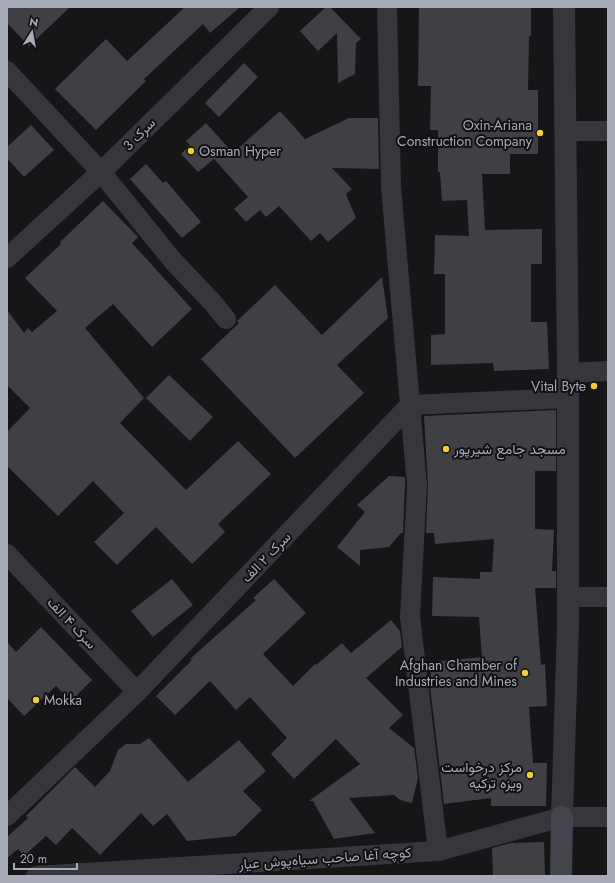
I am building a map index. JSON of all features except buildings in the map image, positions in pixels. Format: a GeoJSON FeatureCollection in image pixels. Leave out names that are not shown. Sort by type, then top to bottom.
{"type":"FeatureCollection","features":[{"type":"Feature","properties":{"kind":"main road"},"geometry":{"type":"LineString","coordinates":[[561,876],[562,817]]}},
{"type":"Feature","properties":{"kind":"street","name":"سرک 3"},"geometry":{"type":"LineString","coordinates":[[7,258],[101,172],[269,7]]}},
{"type":"Feature","properties":{"kind":"street"},"geometry":{"type":"LineString","coordinates":[[387,7],[391,187],[417,485],[410,617],[438,851]]}},
{"type":"Feature","properties":{"kind":"street"},"geometry":{"type":"LineString","coordinates":[[564,7],[568,373],[568,597],[562,817],[608,817]]}},
{"type":"Feature","properties":{"kind":"street"},"geometry":{"type":"LineString","coordinates":[[7,71],[101,172],[174,262],[213,302],[226,319]]}},
{"type":"Feature","properties":{"kind":"street"},"geometry":{"type":"LineString","coordinates":[[566,131],[608,131]]}},
{"type":"Feature","properties":{"kind":"street"},"geometry":{"type":"LineString","coordinates":[[568,373],[608,371]]}},
{"type":"Feature","properties":{"kind":"street"},"geometry":{"type":"LineString","coordinates":[[410,405],[568,398]]}},
{"type":"Feature","properties":{"kind":"street","name":"سرک ۲ الف"},"geometry":{"type":"LineString","coordinates":[[7,816],[137,692],[410,405]]}},
{"type":"Feature","properties":{"kind":"street","name":"سرک ۴ الف"},"geometry":{"type":"LineString","coordinates":[[7,554],[137,692]]}},
{"type":"Feature","properties":{"kind":"street"},"geometry":{"type":"LineString","coordinates":[[568,597],[608,597]]}},
{"type":"Feature","properties":{"kind":"street","name":"کوچه آغا صاحب سیاه‌پوش عیار"},"geometry":{"type":"LineString","coordinates":[[36,876],[438,851],[562,817]]}},
{"type":"Feature","properties":{"kind":"place","name":"Oxin-Ariana Construction Company"},"geometry":{"type":"Point","coordinates":[540,133]}},
{"type":"Feature","properties":{"kind":"place","name":"Osman Hyper"},"geometry":{"type":"Point","coordinates":[191,151]}},
{"type":"Feature","properties":{"kind":"place","name":"Vital Byte"},"geometry":{"type":"Point","coordinates":[594,386]}},
{"type":"Feature","properties":{"kind":"place","name":"مسجد جامع شیرپور"},"geometry":{"type":"Point","coordinates":[446,449]}},
{"type":"Feature","properties":{"kind":"place","name":"Afghan Chamber of Industries and Mines"},"geometry":{"type":"Point","coordinates":[525,673]}},
{"type":"Feature","properties":{"kind":"place","name":"Mokka"},"geometry":{"type":"Point","coordinates":[36,700]}},
{"type":"Feature","properties":{"kind":"place","name":"مرکز درخواست ویزه ترکیه"},"geometry":{"type":"Point","coordinates":[530,775]}}]}
